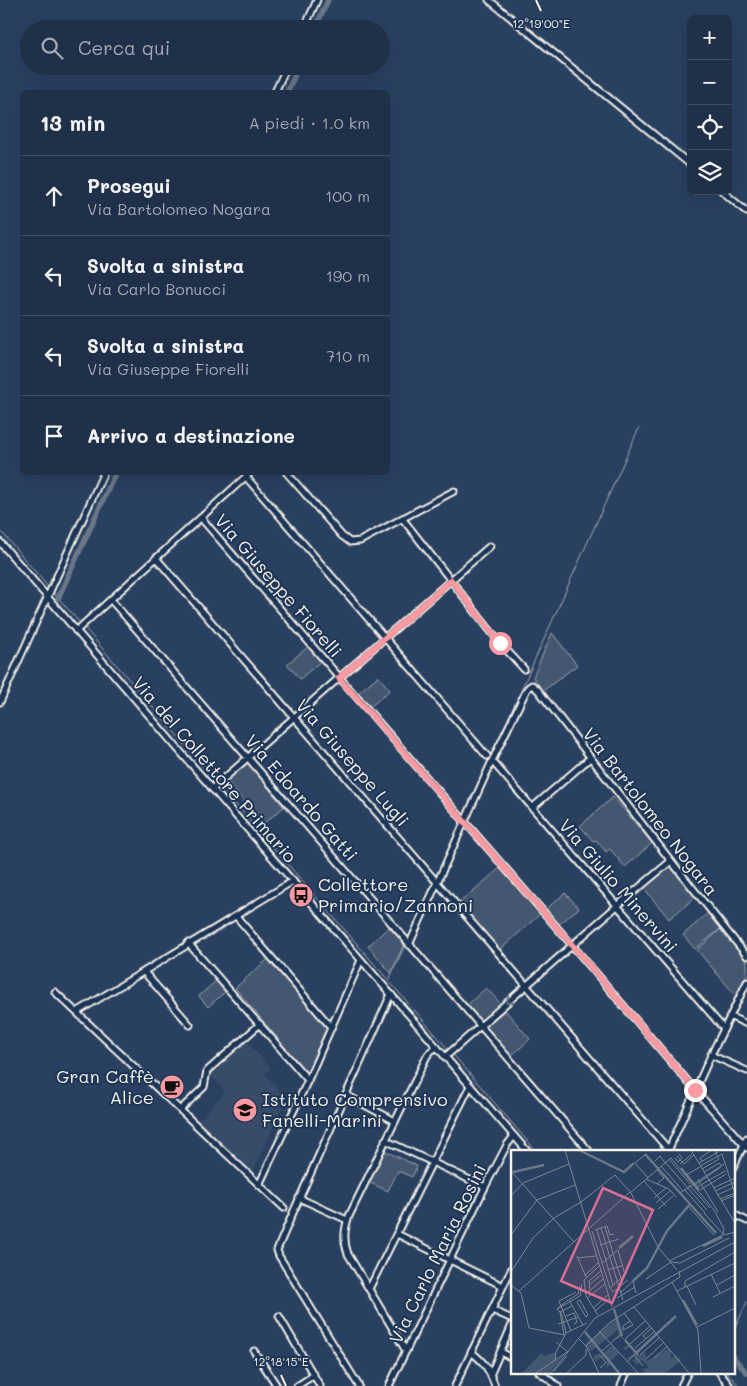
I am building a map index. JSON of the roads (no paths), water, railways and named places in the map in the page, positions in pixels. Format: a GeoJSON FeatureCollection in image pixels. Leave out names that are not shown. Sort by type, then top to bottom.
{"type":"FeatureCollection","features":[{"type":"Feature","properties":{"kind":"street"},"geometry":{"type":"LineString","coordinates":[[308,20],[317,0]]}},
{"type":"Feature","properties":{"kind":"street"},"geometry":{"type":"LineString","coordinates":[[489,0],[687,162]]}},
{"type":"Feature","properties":{"kind":"street"},"geometry":{"type":"LineString","coordinates":[[276,90],[283,75]]}},
{"type":"Feature","properties":{"kind":"street"},"geometry":{"type":"LineString","coordinates":[[727,195],[747,212]]}},
{"type":"Feature","properties":{"kind":"street"},"geometry":{"type":"LineString","coordinates":[[0,702],[103,475]]}},
{"type":"Feature","properties":{"kind":"street"},"geometry":{"type":"LineString","coordinates":[[289,475],[342,536],[350,542],[360,541],[454,491]]}},
{"type":"Feature","properties":{"kind":"street"},"geometry":{"type":"LineString","coordinates":[[76,631],[246,477],[487,756]]}},
{"type":"Feature","properties":{"kind":"street","name":"Via Giuseppe Fiorelli"},"geometry":{"type":"LineString","coordinates":[[201,518],[745,1146]]}},
{"type":"Feature","properties":{"kind":"street"},"geometry":{"type":"LineString","coordinates":[[402,518],[500,643],[524,669]]}},
{"type":"Feature","properties":{"kind":"street","name":"Via del Collettore Primario"},"geometry":{"type":"LineString","coordinates":[[0,542],[526,1150]]}},
{"type":"Feature","properties":{"kind":"street"},"geometry":{"type":"LineString","coordinates":[[212,789],[490,546]]}},
{"type":"Feature","properties":{"kind":"street","name":"Via Giuseppe Lugli"},"geometry":{"type":"LineString","coordinates":[[156,558],[668,1150]]}},
{"type":"Feature","properties":{"kind":"street","name":"Via Edoardo Gatti"},"geometry":{"type":"LineString","coordinates":[[111,600],[588,1150]]}},
{"type":"Feature","properties":{"kind":"street","name":"Via Bartolomeo Nogara"},"geometry":{"type":"LineString","coordinates":[[492,761],[527,689],[531,685],[534,686],[747,956]]}},
{"type":"Feature","properties":{"kind":"street"},"geometry":{"type":"LineString","coordinates":[[532,808],[590,758]]}},
{"type":"Feature","properties":{"kind":"street"},"geometry":{"type":"LineString","coordinates":[[409,945],[492,761]]}},
{"type":"Feature","properties":{"kind":"street","name":"Via Giulio Minervini"},"geometry":{"type":"LineString","coordinates":[[492,761],[724,1029]]}},
{"type":"Feature","properties":{"kind":"street"},"geometry":{"type":"LineString","coordinates":[[445,1057],[671,861]]}},
{"type":"Feature","properties":{"kind":"street"},"geometry":{"type":"LineString","coordinates":[[77,1012],[293,881]]}},
{"type":"Feature","properties":{"kind":"street"},"geometry":{"type":"LineString","coordinates":[[236,916],[332,1027]]}},
{"type":"Feature","properties":{"kind":"street"},"geometry":{"type":"LineString","coordinates":[[188,943],[308,1080]]}},
{"type":"Feature","properties":{"kind":"street"},"geometry":{"type":"LineString","coordinates":[[259,1185],[361,960]]}},
{"type":"Feature","properties":{"kind":"street"},"geometry":{"type":"LineString","coordinates":[[144,972],[190,1025]]}},
{"type":"Feature","properties":{"kind":"street"},"geometry":{"type":"LineString","coordinates":[[668,1150],[711,1055],[747,982]]}},
{"type":"Feature","properties":{"kind":"street"},"geometry":{"type":"LineString","coordinates":[[55,992],[284,1208]]}},
{"type":"Feature","properties":{"kind":"street"},"geometry":{"type":"LineString","coordinates":[[359,1386],[278,1254],[278,1246],[391,994]]}},
{"type":"Feature","properties":{"kind":"street"},"geometry":{"type":"LineString","coordinates":[[741,995],[747,998]]}},
{"type":"Feature","properties":{"kind":"street"},"geometry":{"type":"LineString","coordinates":[[731,1017],[747,1024]]}},
{"type":"Feature","properties":{"kind":"street"},"geometry":{"type":"LineString","coordinates":[[180,1110],[204,1087],[207,1071],[260,1024]]}},
{"type":"Feature","properties":{"kind":"street"},"geometry":{"type":"LineString","coordinates":[[406,1351],[346,1248],[344,1236],[347,1220],[395,1121],[427,1056],[430,1051],[437,1047]]}},
{"type":"Feature","properties":{"kind":"street"},"geometry":{"type":"LineString","coordinates":[[711,1055],[747,1071]]}},
{"type":"Feature","properties":{"kind":"street"},"geometry":{"type":"LineString","coordinates":[[369,1290],[470,1086]]}},
{"type":"Feature","properties":{"kind":"street"},"geometry":{"type":"LineString","coordinates":[[346,1095],[395,1121]]}},
{"type":"Feature","properties":{"kind":"street","name":"Via Carlo Maria Rosini"},"geometry":{"type":"LineString","coordinates":[[389,1386],[485,1187],[507,1145],[514,1136]]}},
{"type":"Feature","properties":{"kind":"street"},"geometry":{"type":"LineString","coordinates":[[734,1166],[745,1146],[747,1138]]}},
{"type":"Feature","properties":{"kind":"street"},"geometry":{"type":"LineString","coordinates":[[386,1140],[485,1187]]}},
{"type":"Feature","properties":{"kind":"street"},"geometry":{"type":"LineString","coordinates":[[299,1198],[347,1220]]}},
{"type":"Feature","properties":{"kind":"street"},"geometry":{"type":"LineString","coordinates":[[734,1214],[747,1221]]}},
{"type":"Feature","properties":{"kind":"street"},"geometry":{"type":"LineString","coordinates":[[397,1234],[503,1286]]}},
{"type":"Feature","properties":{"kind":"street"},"geometry":{"type":"LineString","coordinates":[[455,1386],[511,1270]]}},
{"type":"Feature","properties":{"kind":"street"},"geometry":{"type":"LineString","coordinates":[[492,1310],[511,1318]]}},
{"type":"Feature","properties":{"kind":"street"},"geometry":{"type":"LineString","coordinates":[[279,1316],[320,1386]]}},
{"type":"Feature","properties":{"kind":"street"},"geometry":{"type":"LineString","coordinates":[[491,1373],[511,1327]]}},
{"type":"Feature","properties":{"kind":"street"},"geometry":{"type":"LineString","coordinates":[[254,1350],[276,1386]]}},
{"type":"Feature","properties":{"kind":"street"},"geometry":{"type":"LineString","coordinates":[[471,1352],[484,1362],[491,1373],[494,1386]]}},
{"type":"Feature","properties":{"kind":"street"},"geometry":{"type":"LineString","coordinates":[[501,1352],[511,1357]]}},
{"type":"Feature","properties":{"kind":"street"},"geometry":{"type":"LineString","coordinates":[[542,1374],[558,1386]]}},
{"type":"Feature","properties":{"kind":"street"},"geometry":{"type":"LineString","coordinates":[[621,1386],[627,1374]]}},
{"type":"Feature","properties":{"kind":"street"},"geometry":{"type":"LineString","coordinates":[[681,1386],[687,1374]]}},
{"type":"Feature","properties":{"kind":"street"},"geometry":{"type":"LineString","coordinates":[[720,1374],[730,1386]]}},
{"type":"Feature","properties":{"kind":"street"},"geometry":{"type":"LineString","coordinates":[[296,1386],[314,1375]]}},
{"type":"Feature","properties":{"kind":"waterway"},"geometry":{"type":"LineString","coordinates":[[319,20],[328,0]]}},
{"type":"Feature","properties":{"kind":"waterway"},"geometry":{"type":"LineString","coordinates":[[288,90],[295,75]]}},
{"type":"Feature","properties":{"kind":"waterway"},"geometry":{"type":"LineString","coordinates":[[464,817],[639,428]]}},
{"type":"Feature","properties":{"kind":"waterway"},"geometry":{"type":"LineString","coordinates":[[58,598],[115,475]]}},
{"type":"Feature","properties":{"kind":"waterway"},"geometry":{"type":"LineString","coordinates":[[0,530],[50,589]]}},
{"type":"Feature","properties":{"kind":"waterway"},"geometry":{"type":"LineString","coordinates":[[53,592],[81,624]]}},
{"type":"Feature","properties":{"kind":"waterway"},"geometry":{"type":"LineString","coordinates":[[84,627],[217,782]]}},
{"type":"Feature","properties":{"kind":"waterway"},"geometry":{"type":"LineString","coordinates":[[219,785],[449,1050]]}},
{"type":"Feature","properties":{"kind":"waterway"},"geometry":{"type":"LineString","coordinates":[[436,878],[462,821]]}},
{"type":"Feature","properties":{"kind":"waterway"},"geometry":{"type":"LineString","coordinates":[[408,940],[434,882]]}},
{"type":"Feature","properties":{"kind":"waterway"},"geometry":{"type":"LineString","coordinates":[[389,980],[406,943]]}},
{"type":"Feature","properties":{"kind":"waterway"},"geometry":{"type":"LineString","coordinates":[[452,1053],[535,1150]]}},
{"type":"Feature","properties":{"kind":"waterway"},"geometry":{"type":"LineString","coordinates":[[734,1330],[747,1302]]}},
{"type":"Feature","properties":{"kind":"waterway"},"geometry":{"type":"LineString","coordinates":[[734,1358],[747,1373]]}},
{"type":"Feature","properties":{"kind":"waterway"},"geometry":{"type":"LineString","coordinates":[[729,1374],[739,1386]]}},
{"type":"Feature","properties":{"kind":"place","name":"Collettore Primario/Zannoni"},"geometry":{"type":"Point","coordinates":[301,895]}},
{"type":"Feature","properties":{"kind":"place","name":"Gran Caffè Alice"},"geometry":{"type":"Point","coordinates":[172,1087]}},
{"type":"Feature","properties":{"kind":"place","name":"Istituto Comprensivo Fanelli-Marini"},"geometry":{"type":"Point","coordinates":[245,1110]}}]}
